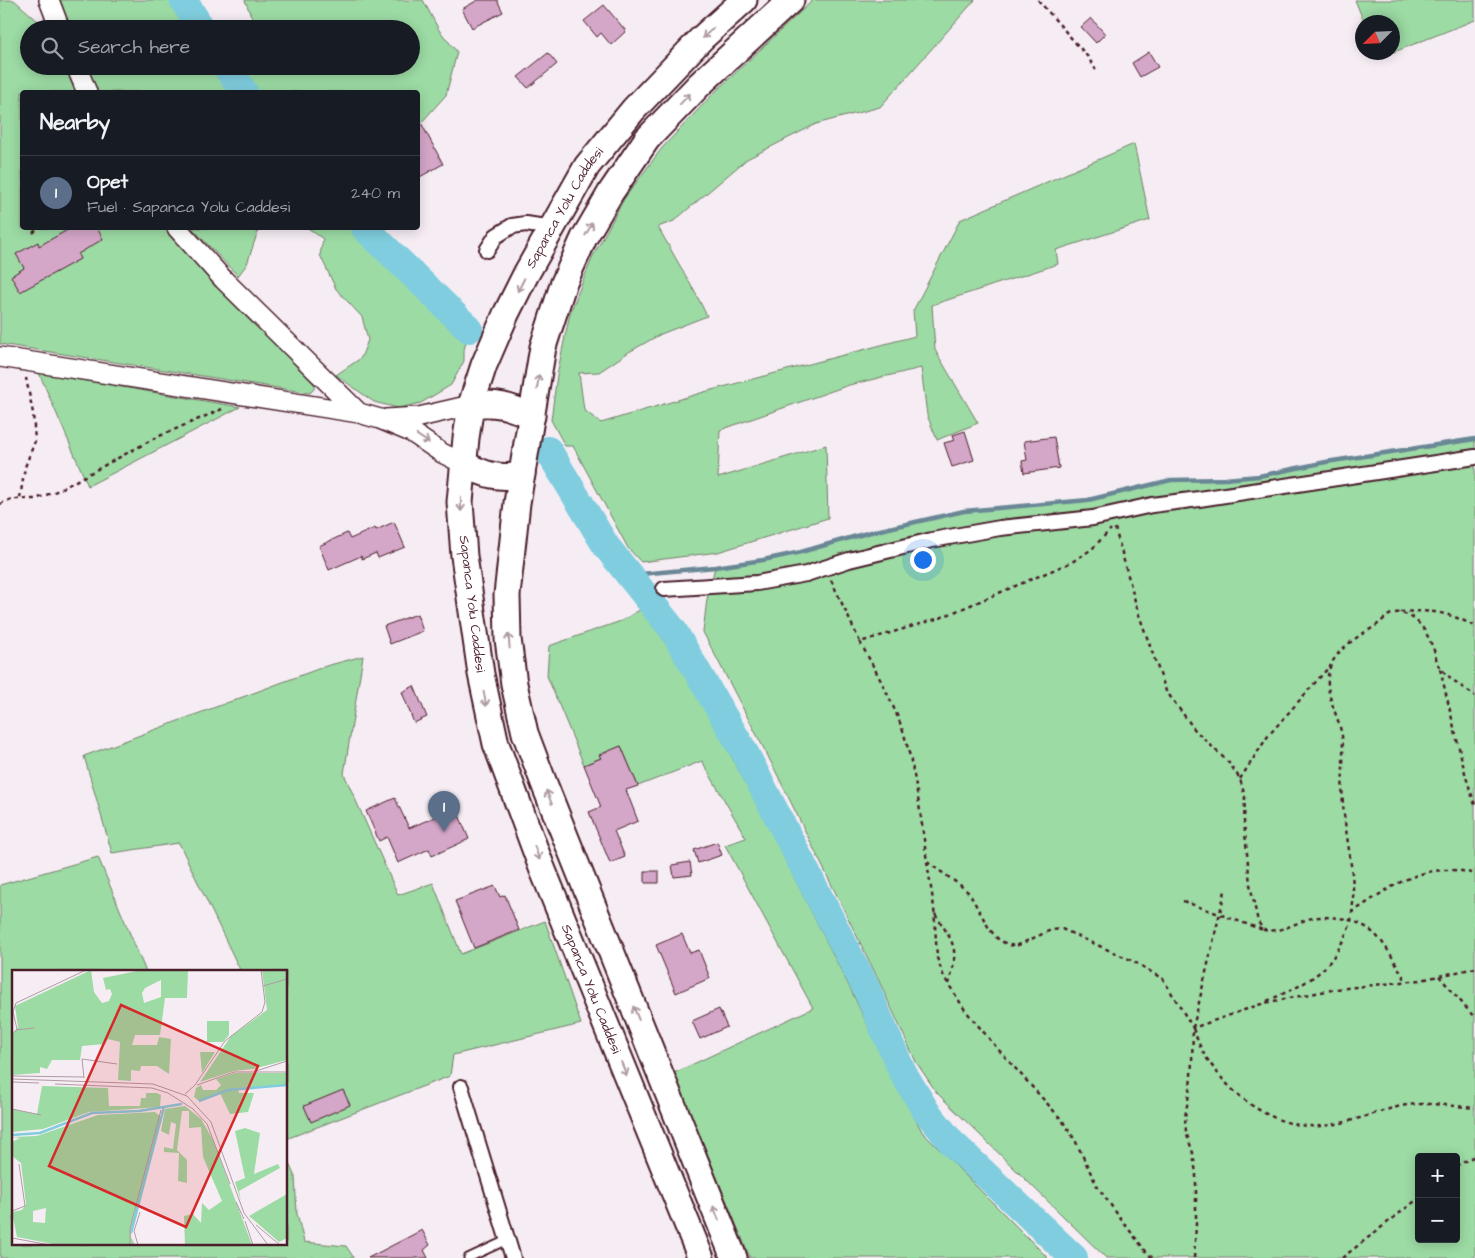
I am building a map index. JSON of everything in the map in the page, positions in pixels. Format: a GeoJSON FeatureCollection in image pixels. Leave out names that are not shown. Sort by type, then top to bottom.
{"type":"FeatureCollection","features":[{"type":"Feature","properties":{"kind":"highway","name":"Sapanca Yolu Caddesi"},"geometry":{"type":"LineString","coordinates":[[701,1258],[542,868],[496,744],[480,674],[464,556],[460,502],[471,405],[484,365],[526,274],[587,166],[634,110],[695,45],[744,0]]}},
{"type":"Feature","properties":{"kind":"highway"},"geometry":{"type":"LineString","coordinates":[[734,1258],[525,733],[514,684],[508,639],[508,595],[517,503],[543,347],[563,285],[584,238],[610,192],[647,139],[700,84],[791,0]]}},
{"type":"Feature","properties":{"kind":"highway"},"geometry":{"type":"LineString","coordinates":[[471,405],[500,404],[532,416]]}},
{"type":"Feature","properties":{"kind":"highway"},"geometry":{"type":"LineString","coordinates":[[464,464],[494,476],[522,475]]}},
{"type":"Feature","properties":{"kind":"street"},"geometry":{"type":"LineString","coordinates":[[47,2],[56,20]]}},
{"type":"Feature","properties":{"kind":"street"},"geometry":{"type":"LineString","coordinates":[[80,75],[86,90]]}},
{"type":"Feature","properties":{"kind":"street"},"geometry":{"type":"LineString","coordinates":[[487,250],[496,236],[512,226],[526,224],[552,228]]}},
{"type":"Feature","properties":{"kind":"street"},"geometry":{"type":"LineString","coordinates":[[179,230],[224,280],[359,413]]}},
{"type":"Feature","properties":{"kind":"street"},"geometry":{"type":"LineString","coordinates":[[0,357],[359,413],[411,432],[442,453],[464,464]]}},
{"type":"Feature","properties":{"kind":"street"},"geometry":{"type":"LineString","coordinates":[[380,420],[419,417],[471,405]]}},
{"type":"Feature","properties":{"kind":"street"},"geometry":{"type":"LineString","coordinates":[[664,589],[757,583],[806,574],[849,560],[932,540],[1000,528],[1093,518],[1152,505],[1475,457]]}},
{"type":"Feature","properties":{"kind":"street"},"geometry":{"type":"LineString","coordinates":[[461,1087],[513,1258]]}},
{"type":"Feature","properties":{"kind":"lane"},"geometry":{"type":"LineString","coordinates":[[468,1258],[507,1240]]}},
{"type":"Feature","properties":{"kind":"path"},"geometry":{"type":"LineString","coordinates":[[1038,0],[1087,56],[1096,70]]}},
{"type":"Feature","properties":{"kind":"path"},"geometry":{"type":"LineString","coordinates":[[33,233],[36,230]]}},
{"type":"Feature","properties":{"kind":"path"},"geometry":{"type":"LineString","coordinates":[[20,498],[25,467],[34,441],[33,413],[22,360]]}},
{"type":"Feature","properties":{"kind":"path"},"geometry":{"type":"LineString","coordinates":[[0,504],[11,499],[36,499],[59,490],[155,438],[251,396]]}},
{"type":"Feature","properties":{"kind":"path"},"geometry":{"type":"LineString","coordinates":[[860,642],[940,618],[1072,562],[1092,549],[1114,526],[1138,612],[1166,691],[1195,730],[1230,764],[1240,779],[1246,797],[1244,822],[1250,884],[1258,922],[1264,930]]}},
{"type":"Feature","properties":{"kind":"path"},"geometry":{"type":"LineString","coordinates":[[825,568],[860,642],[885,687],[902,731],[913,772],[920,811],[934,912],[936,958],[944,977],[965,1010],[1062,1120],[1075,1140],[1097,1186],[1123,1222],[1153,1258]]}},
{"type":"Feature","properties":{"kind":"path"},"geometry":{"type":"LineString","coordinates":[[1240,779],[1268,736],[1343,649],[1361,634],[1379,623],[1388,614],[1425,610],[1456,617],[1475,626]]}},
{"type":"Feature","properties":{"kind":"path"},"geometry":{"type":"LineString","coordinates":[[1396,612],[1418,622],[1426,632],[1439,667],[1466,777],[1475,805]]}},
{"type":"Feature","properties":{"kind":"path"},"geometry":{"type":"LineString","coordinates":[[1193,1028],[1264,1003],[1313,978],[1327,966],[1339,948],[1349,926],[1352,913],[1353,888],[1343,806],[1342,736],[1327,687],[1331,665]]}},
{"type":"Feature","properties":{"kind":"path"},"geometry":{"type":"LineString","coordinates":[[1439,667],[1456,683],[1475,696]]}},
{"type":"Feature","properties":{"kind":"path"},"geometry":{"type":"LineString","coordinates":[[927,862],[970,894],[990,930],[999,940],[1016,946],[1051,930],[1062,929],[1133,961],[1163,980],[1193,1028],[1203,1053],[1223,1079],[1244,1101],[1271,1117],[1300,1126],[1322,1126],[1346,1122],[1408,1105],[1475,1108]]}},
{"type":"Feature","properties":{"kind":"path"},"geometry":{"type":"LineString","coordinates":[[1352,913],[1409,877],[1430,871],[1452,870],[1475,874]]}},
{"type":"Feature","properties":{"kind":"path"},"geometry":{"type":"LineString","coordinates":[[1194,1258],[1196,1174],[1184,1117],[1190,1088],[1193,1028],[1225,890]]}},
{"type":"Feature","properties":{"kind":"path"},"geometry":{"type":"LineString","coordinates":[[1183,901],[1274,932],[1312,918],[1350,919],[1372,930],[1406,981]]}},
{"type":"Feature","properties":{"kind":"path"},"geometry":{"type":"LineString","coordinates":[[934,912],[950,937],[955,949],[954,964],[949,984]]}},
{"type":"Feature","properties":{"kind":"path"},"geometry":{"type":"LineString","coordinates":[[1264,1003],[1337,989],[1439,976],[1475,968]]}},
{"type":"Feature","properties":{"kind":"path"},"geometry":{"type":"LineString","coordinates":[[1439,976],[1475,1018]]}},
{"type":"Feature","properties":{"kind":"path"},"geometry":{"type":"LineString","coordinates":[[1460,1164],[1475,1156]]}},
{"type":"Feature","properties":{"kind":"path"},"geometry":{"type":"LineString","coordinates":[[1342,1258],[1415,1201]]}},
{"type":"Feature","properties":{"kind":"green space"},"geometry":{"type":"Polygon","coordinates":[[[0,0],[14,0],[37,20],[20,20],[20,75],[68,75],[74,90],[20,90],[20,230],[166,230],[315,385],[310,393],[0,344],[0,0]]]}},
{"type":"Feature","properties":{"kind":"green space"},"geometry":{"type":"Polygon","coordinates":[[[60,0],[183,0],[196,20],[68,20],[60,0]]]}},
{"type":"Feature","properties":{"kind":"green space"},"geometry":{"type":"Polygon","coordinates":[[[245,0],[423,0],[439,30],[457,52],[446,95],[420,124],[420,90],[96,90],[90,75],[420,75],[420,20],[253,20],[245,0]]]}},
{"type":"Feature","properties":{"kind":"green space"},"geometry":{"type":"Polygon","coordinates":[[[813,0],[975,0],[880,107],[816,124],[747,159],[674,221],[658,227],[707,316],[661,334],[599,372],[579,373],[584,410],[601,423],[704,392],[915,336],[913,311],[960,220],[1134,144],[1150,220],[1056,250],[1058,264],[932,305],[935,350],[978,423],[937,440],[927,415],[921,368],[849,385],[720,430],[718,478],[826,445],[828,518],[718,552],[641,562],[628,548],[573,446],[565,446],[551,420],[557,375],[570,313],[593,256],[624,199],[662,148],[714,93],[813,0]]]}},
{"type":"Feature","properties":{"kind":"green space"},"geometry":{"type":"Polygon","coordinates":[[[1355,0],[1475,0],[1475,20],[1400,50],[1400,15],[1361,15],[1355,0]]]}},
{"type":"Feature","properties":{"kind":"green space"},"geometry":{"type":"Polygon","coordinates":[[[194,230],[258,230],[247,264],[238,276],[194,230]]]}},
{"type":"Feature","properties":{"kind":"green space"},"geometry":{"type":"Polygon","coordinates":[[[311,230],[367,230],[469,329],[464,350],[464,361],[451,385],[421,403],[398,408],[374,402],[336,375],[361,358],[368,340],[362,317],[336,289],[320,255],[323,239],[311,230]]]}},
{"type":"Feature","properties":{"kind":"green space"},"geometry":{"type":"Polygon","coordinates":[[[39,373],[240,407],[88,486],[39,373]]]}},
{"type":"Feature","properties":{"kind":"green space"},"geometry":{"type":"Polygon","coordinates":[[[1475,439],[1475,1258],[1106,1258],[937,1093],[916,1062],[879,981],[773,766],[703,632],[707,599],[715,567],[801,552],[867,533],[964,511],[1088,500],[1171,480],[1259,476],[1326,462],[1475,439]]]}},
{"type":"Feature","properties":{"kind":"green space"},"geometry":{"type":"Polygon","coordinates":[[[643,608],[699,696],[760,810],[851,990],[890,1073],[923,1133],[1048,1258],[750,1258],[674,1073],[813,1008],[725,845],[746,838],[702,761],[638,786],[621,746],[600,755],[601,758],[584,765],[547,676],[549,646],[621,621],[643,608]]]}},
{"type":"Feature","properties":{"kind":"green space"},"geometry":{"type":"Polygon","coordinates":[[[363,656],[344,774],[398,895],[433,883],[461,954],[545,921],[581,1024],[453,1055],[450,1076],[288,1138],[288,970],[240,970],[179,843],[112,853],[84,756],[326,666],[363,656]]]}},
{"type":"Feature","properties":{"kind":"green space"},"geometry":{"type":"Polygon","coordinates":[[[98,857],[145,970],[12,970],[12,1246],[288,1246],[288,1161],[295,1177],[297,1214],[304,1242],[346,1246],[354,1258],[0,1258],[0,885],[98,857]]]}},
{"type":"Feature","properties":{"kind":"building"},"geometry":{"type":"Polygon","coordinates":[[[478,0],[497,0],[503,12],[472,28],[462,9],[478,0]]]}},
{"type":"Feature","properties":{"kind":"building"},"geometry":{"type":"Polygon","coordinates":[[[604,5],[626,31],[611,45],[601,33],[597,37],[584,21],[604,5]]]}},
{"type":"Feature","properties":{"kind":"building"},"geometry":{"type":"Polygon","coordinates":[[[1091,18],[1105,34],[1096,43],[1081,27],[1091,18]]]}},
{"type":"Feature","properties":{"kind":"building"},"geometry":{"type":"Polygon","coordinates":[[[1149,52],[1158,67],[1140,77],[1132,63],[1149,52]]]}},
{"type":"Feature","properties":{"kind":"building"},"geometry":{"type":"Polygon","coordinates":[[[548,53],[557,64],[528,88],[518,77],[548,53]]]}},
{"type":"Feature","properties":{"kind":"building"},"geometry":{"type":"Polygon","coordinates":[[[420,121],[443,164],[420,177],[420,121]]]}},
{"type":"Feature","properties":{"kind":"building"},"geometry":{"type":"Polygon","coordinates":[[[67,230],[98,230],[103,239],[78,254],[80,259],[20,292],[11,276],[24,268],[16,254],[38,242],[39,246],[67,230]]]}},
{"type":"Feature","properties":{"kind":"building"},"geometry":{"type":"Polygon","coordinates":[[[965,431],[974,460],[952,467],[944,443],[955,440],[953,435],[965,431]]]}},
{"type":"Feature","properties":{"kind":"building"},"geometry":{"type":"Polygon","coordinates":[[[1054,437],[1059,468],[1024,473],[1022,461],[1027,460],[1024,441],[1054,437]]]}},
{"type":"Feature","properties":{"kind":"building"},"geometry":{"type":"Polygon","coordinates":[[[394,522],[405,547],[378,558],[376,553],[362,559],[361,556],[329,570],[319,546],[347,533],[350,539],[394,522]]]}},
{"type":"Feature","properties":{"kind":"building"},"geometry":{"type":"Polygon","coordinates":[[[417,614],[423,631],[390,644],[384,626],[417,614]]]}},
{"type":"Feature","properties":{"kind":"building"},"geometry":{"type":"Polygon","coordinates":[[[414,686],[427,717],[414,723],[402,692],[414,686]]]}},
{"type":"Feature","properties":{"kind":"building"},"geometry":{"type":"Polygon","coordinates":[[[621,746],[638,786],[626,790],[638,821],[614,831],[625,857],[610,863],[589,812],[601,807],[584,765],[601,758],[599,755],[621,746]]]}},
{"type":"Feature","properties":{"kind":"building"},"geometry":{"type":"Polygon","coordinates":[[[395,798],[409,828],[456,808],[469,839],[432,856],[429,849],[398,863],[387,837],[379,841],[366,811],[395,798]]]}},
{"type":"Feature","properties":{"kind":"building"},"geometry":{"type":"Polygon","coordinates":[[[717,842],[722,855],[698,863],[694,850],[717,842]]]}},
{"type":"Feature","properties":{"kind":"building"},"geometry":{"type":"Polygon","coordinates":[[[690,862],[692,875],[674,877],[672,865],[690,862]]]}},
{"type":"Feature","properties":{"kind":"building"},"geometry":{"type":"Polygon","coordinates":[[[645,871],[659,871],[659,883],[645,883],[645,871]]]}},
{"type":"Feature","properties":{"kind":"building"},"geometry":{"type":"Polygon","coordinates":[[[495,886],[500,897],[505,895],[519,930],[474,948],[455,901],[495,886]]]}},
{"type":"Feature","properties":{"kind":"building"},"geometry":{"type":"Polygon","coordinates":[[[682,934],[690,953],[699,950],[710,978],[676,993],[656,945],[682,934]]]}},
{"type":"Feature","properties":{"kind":"building"},"geometry":{"type":"Polygon","coordinates":[[[719,1009],[727,1027],[700,1039],[692,1021],[719,1009]]]}},
{"type":"Feature","properties":{"kind":"building"},"geometry":{"type":"Polygon","coordinates":[[[343,1090],[350,1105],[311,1122],[304,1106],[343,1090]]]}},
{"type":"Feature","properties":{"kind":"building"},"geometry":{"type":"Polygon","coordinates":[[[422,1230],[430,1245],[424,1250],[428,1258],[368,1258],[422,1230]]]}},
{"type":"Feature","properties":{"kind":"waterway"},"geometry":{"type":"LineString","coordinates":[[183,0],[196,20]]}},
{"type":"Feature","properties":{"kind":"waterway"},"geometry":{"type":"LineString","coordinates":[[232,75],[243,90]]}},
{"type":"Feature","properties":{"kind":"waterway"},"geometry":{"type":"LineString","coordinates":[[367,230],[469,329]]}},
{"type":"Feature","properties":{"kind":"waterway"},"geometry":{"type":"LineString","coordinates":[[630,575],[715,567],[763,560],[801,552],[867,533],[964,511],[1088,500],[1171,480],[1259,476],[1326,462],[1475,439]]}},
{"type":"Feature","properties":{"kind":"waterway"},"geometry":{"type":"LineString","coordinates":[[548,450],[606,546],[673,630],[745,753],[866,988],[902,1071],[926,1111],[952,1143],[1074,1258]]}},
{"type":"Feature","properties":{"kind":"place","name":"Opet"},"geometry":{"type":"Point","coordinates":[444,832]}}]}
